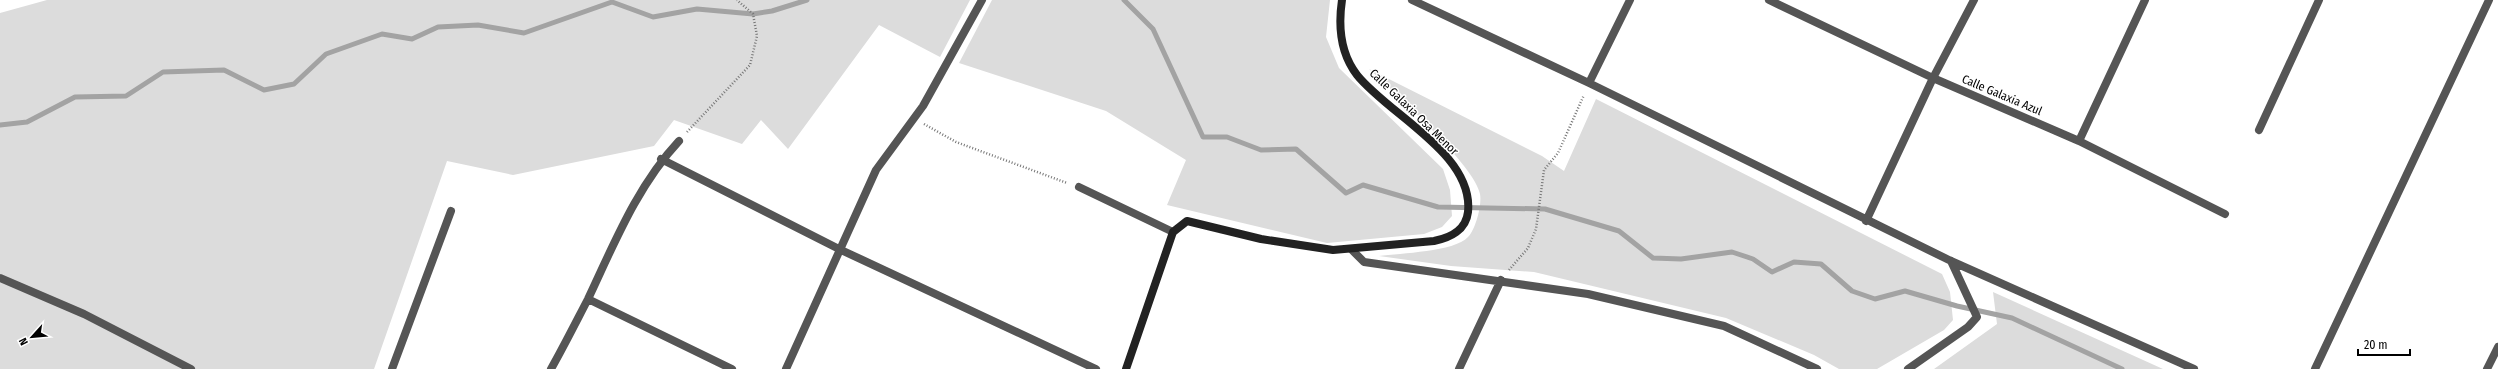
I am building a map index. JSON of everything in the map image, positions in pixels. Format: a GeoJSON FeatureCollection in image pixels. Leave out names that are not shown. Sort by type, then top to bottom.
{"type":"FeatureCollection","features":[{"type":"Feature","properties":{"kind":"street"},"geometry":{"type":"LineString","coordinates":[[786,369],[876,170],[914,119],[982,0]]}},
{"type":"Feature","properties":{"kind":"street","name":"Calle Galaxia Osa Menor"},"geometry":{"type":"LineString","coordinates":[[1172,232],[1187,221],[1296,246],[1333,250],[1352,250],[1449,238],[1459,230],[1467,217],[1469,200],[1465,183],[1443,154],[1357,75],[1344,52],[1339,34],[1342,0]]}},
{"type":"Feature","properties":{"kind":"street"},"geometry":{"type":"LineString","coordinates":[[1412,0],[1589,83],[1866,221],[1951,261],[2194,369]]}},
{"type":"Feature","properties":{"kind":"street"},"geometry":{"type":"LineString","coordinates":[[1589,83],[1630,0]]}},
{"type":"Feature","properties":{"kind":"street","name":"Calle Galaxia Azul"},"geometry":{"type":"LineString","coordinates":[[1769,0],[1933,78],[2079,141],[2225,214]]}},
{"type":"Feature","properties":{"kind":"street"},"geometry":{"type":"LineString","coordinates":[[1866,221],[1933,78],[1974,0]]}},
{"type":"Feature","properties":{"kind":"street"},"geometry":{"type":"LineString","coordinates":[[2079,141],[2145,0]]}},
{"type":"Feature","properties":{"kind":"street"},"geometry":{"type":"LineString","coordinates":[[2259,130],[2319,0]]}},
{"type":"Feature","properties":{"kind":"street"},"geometry":{"type":"LineString","coordinates":[[2315,369],[2489,0]]}},
{"type":"Feature","properties":{"kind":"street"},"geometry":{"type":"LineString","coordinates":[[551,369],[588,299],[618,233],[661,159],[678,141]]}},
{"type":"Feature","properties":{"kind":"street"},"geometry":{"type":"LineString","coordinates":[[661,159],[839,250],[1096,369]]}},
{"type":"Feature","properties":{"kind":"street"},"geometry":{"type":"LineString","coordinates":[[1079,187],[1172,232],[1126,369]]}},
{"type":"Feature","properties":{"kind":"street"},"geometry":{"type":"LineString","coordinates":[[392,369],[451,211]]}},
{"type":"Feature","properties":{"kind":"street"},"geometry":{"type":"LineString","coordinates":[[1352,250],[1364,262],[1501,280],[1588,294],[1724,326],[1817,369]]}},
{"type":"Feature","properties":{"kind":"street"},"geometry":{"type":"LineString","coordinates":[[1908,369],[1968,327],[1977,317],[1951,261]]}},
{"type":"Feature","properties":{"kind":"street"},"geometry":{"type":"LineString","coordinates":[[0,278],[84,314],[191,369]]}},
{"type":"Feature","properties":{"kind":"street"},"geometry":{"type":"LineString","coordinates":[[1458,369],[1501,280]]}},
{"type":"Feature","properties":{"kind":"street"},"geometry":{"type":"LineString","coordinates":[[588,299],[732,369]]}},
{"type":"Feature","properties":{"kind":"street"},"geometry":{"type":"LineString","coordinates":[[2488,369],[2498,347]]}},
{"type":"Feature","properties":{"kind":"path"},"geometry":{"type":"LineString","coordinates":[[678,141],[750,65],[758,36],[753,14],[737,0]]}},
{"type":"Feature","properties":{"kind":"path"},"geometry":{"type":"LineString","coordinates":[[1501,280],[1528,248],[1536,229],[1544,170],[1558,153],[1589,83]]}},
{"type":"Feature","properties":{"kind":"path"},"geometry":{"type":"LineString","coordinates":[[914,119],[956,142],[1079,187]]}},
{"type":"Feature","properties":{"kind":"shaded area"},"geometry":{"type":"Polygon","coordinates":[[[47,0],[970,0],[940,57],[879,25],[788,149],[761,120],[742,144],[674,120],[654,146],[513,175],[447,161],[374,369],[0,369],[0,13],[47,0]]]}},
{"type":"Feature","properties":{"kind":"shaded area"},"geometry":{"type":"Polygon","coordinates":[[[992,0],[1330,0],[1326,37],[1339,68],[1443,169],[1450,190],[1452,216],[1442,227],[1424,234],[1327,243],[1167,205],[1186,160],[1106,111],[959,63],[992,0]]]}},
{"type":"Feature","properties":{"kind":"shaded area"},"geometry":{"type":"Polygon","coordinates":[[[1369,69],[1542,156],[1564,171],[1596,99],[1942,274],[1950,292],[1953,320],[1944,330],[1877,369],[1839,369],[1814,355],[1726,318],[1534,272],[1451,266],[1379,256],[1439,249],[1461,242],[1468,237],[1474,228],[1478,216],[1480,194],[1475,182],[1449,148],[1432,129],[1369,69]]]}},
{"type":"Feature","properties":{"kind":"shaded area"},"geometry":{"type":"Polygon","coordinates":[[[1993,292],[2163,369],[1934,369],[1997,324],[1993,292]]]}},
{"type":"Feature","properties":{"kind":"waterway"},"geometry":{"type":"LineString","coordinates":[[0,125],[27,122],[75,97],[126,96],[163,72],[224,70],[264,90],[294,84],[326,54],[382,34],[412,39],[438,27],[478,25],[524,33],[612,2],[653,17],[697,9],[753,14],[772,11],[807,0]]}},
{"type":"Feature","properties":{"kind":"waterway"},"geometry":{"type":"LineString","coordinates":[[1124,0],[1153,29],[1203,137],[1227,137],[1261,150],[1296,149],[1346,193],[1363,185],[1438,207],[1545,209],[1619,231],[1653,258],[1681,259],[1732,252],[1753,259],[1772,272],[1794,262],[1821,264],[1852,291],[1875,299],[1905,291],[1957,306],[2012,318],[2122,369]]}}]}
